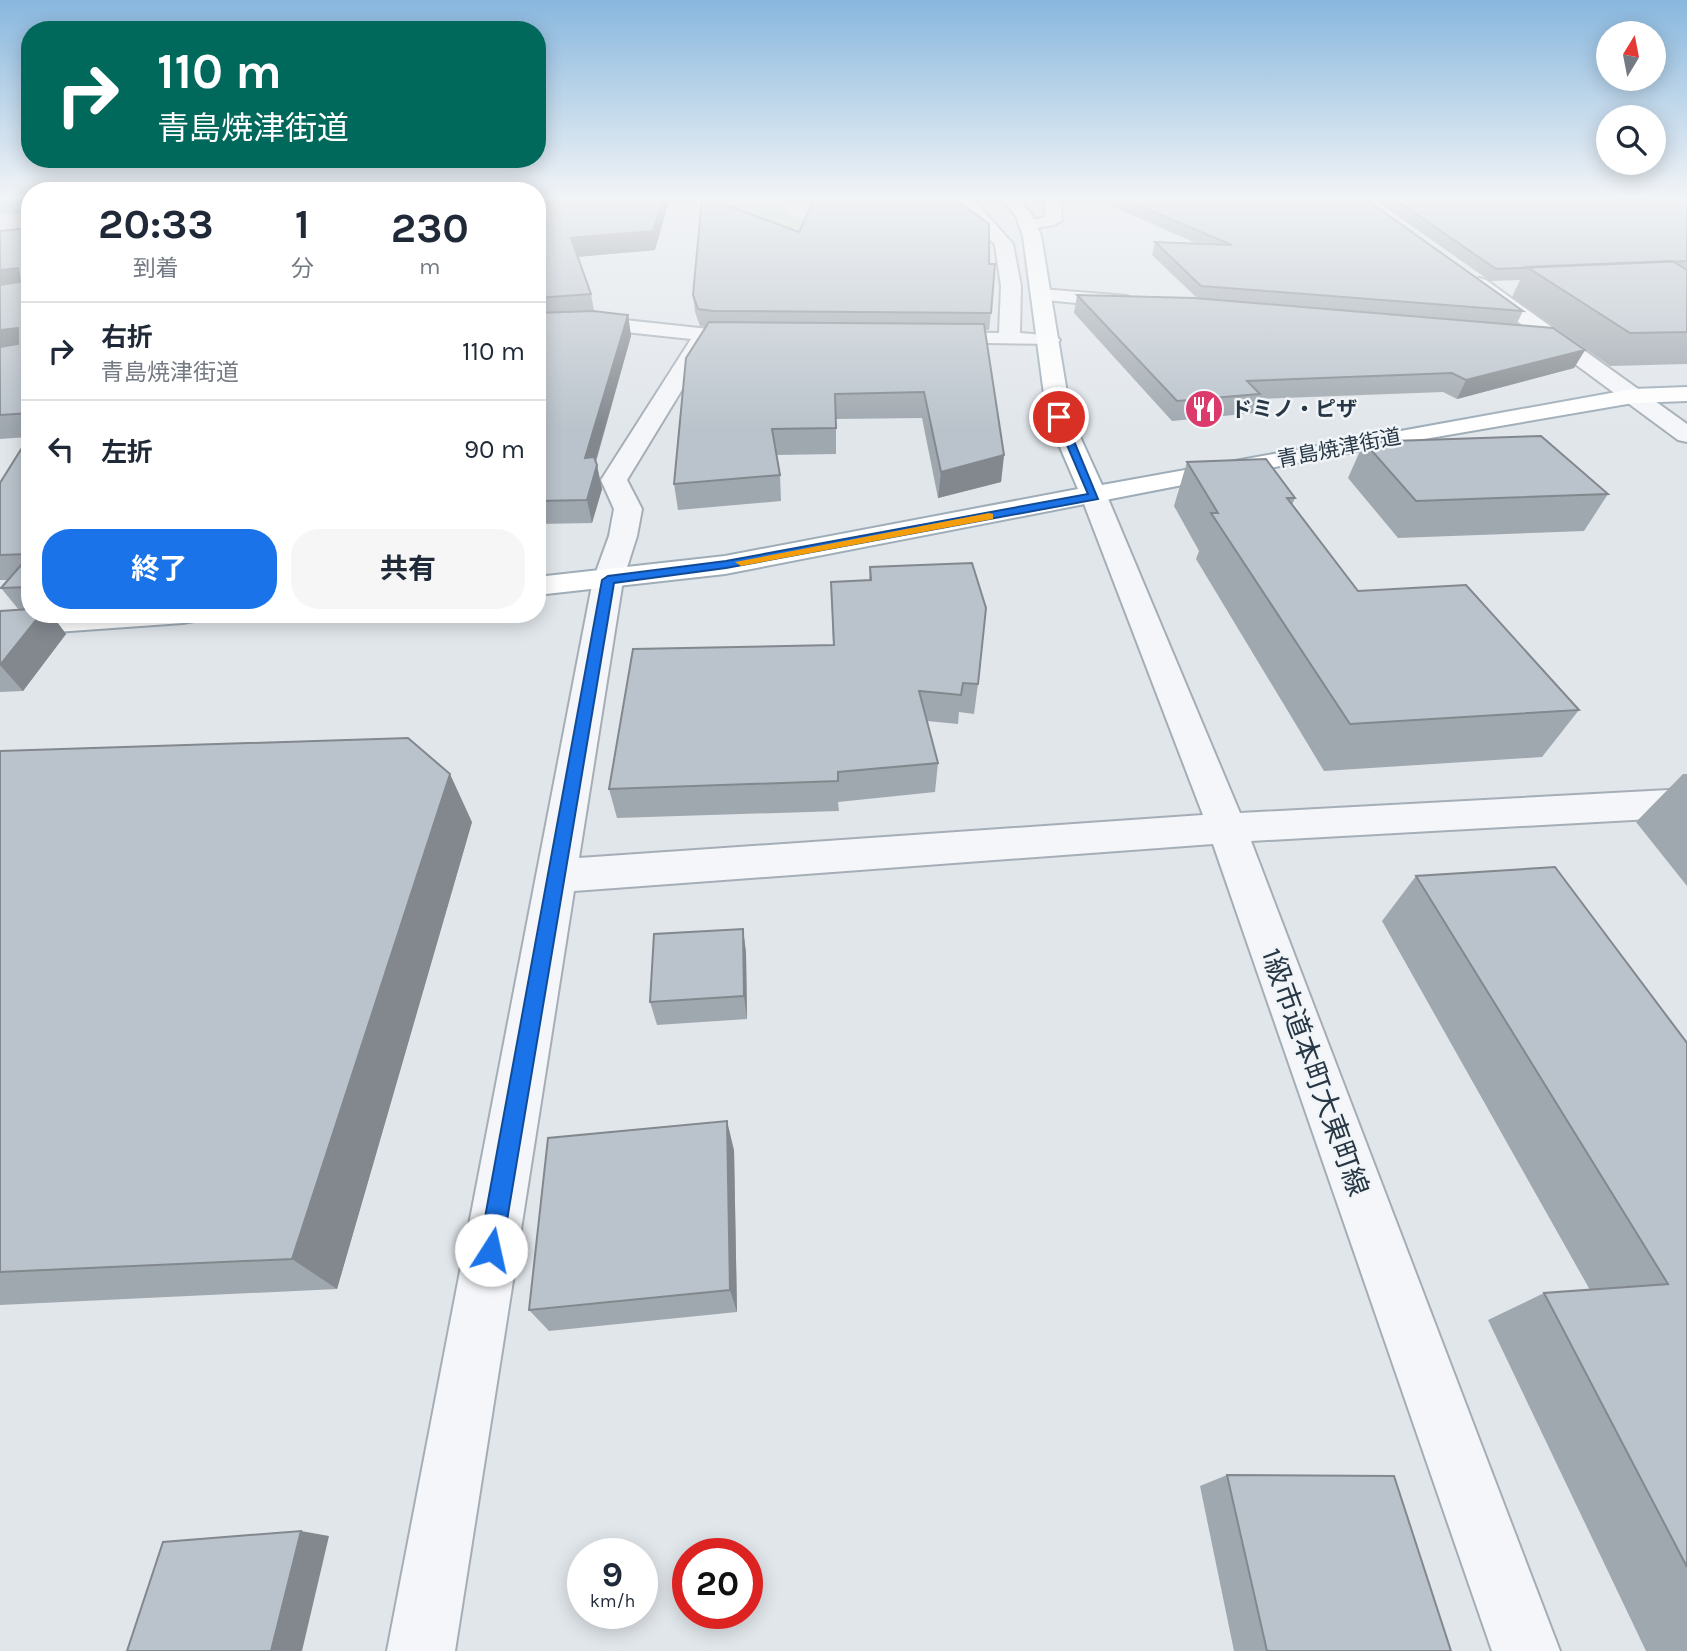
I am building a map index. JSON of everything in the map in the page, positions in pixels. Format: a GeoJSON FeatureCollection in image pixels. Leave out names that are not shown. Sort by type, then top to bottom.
{"type":"FeatureCollection","features":[{"type":"Feature","properties":{"kind":"main road"},"geometry":{"type":"LineString","coordinates":[[1038,275],[1059,417],[1094,496]]}},
{"type":"Feature","properties":{"kind":"main road","name":"青島焼津街道"},"geometry":{"type":"LineString","coordinates":[[546,585],[726,565],[1378,440],[1633,396],[1687,394]]}},
{"type":"Feature","properties":{"kind":"street"},"geometry":{"type":"LineString","coordinates":[[1009,275],[1009,339]]}},
{"type":"Feature","properties":{"kind":"street"},"geometry":{"type":"LineString","coordinates":[[1465,275],[1687,435]]}},
{"type":"Feature","properties":{"kind":"street"},"geometry":{"type":"LineString","coordinates":[[1487,290],[1514,289]]}},
{"type":"Feature","properties":{"kind":"street"},"geometry":{"type":"LineString","coordinates":[[1042,295],[1152,304]]}},
{"type":"Feature","properties":{"kind":"street"},"geometry":{"type":"LineString","coordinates":[[546,325],[597,323],[744,337]]}},
{"type":"Feature","properties":{"kind":"street"},"geometry":{"type":"LineString","coordinates":[[1511,334],[1553,337]]}},
{"type":"Feature","properties":{"kind":"street"},"geometry":{"type":"LineString","coordinates":[[421,1651],[608,580],[624,536],[628,509],[614,480],[704,335]]}},
{"type":"Feature","properties":{"kind":"street"},"geometry":{"type":"LineString","coordinates":[[911,338],[1049,340]]}},
{"type":"Feature","properties":{"kind":"street","name":"1級市道本町大東町線"},"geometry":{"type":"LineString","coordinates":[[1094,496],[1227,828],[1526,1651]]}},
{"type":"Feature","properties":{"kind":"street"},"geometry":{"type":"LineString","coordinates":[[556,876],[1227,828],[1687,803]]}},
{"type":"Feature","properties":{"kind":"building"},"geometry":{"type":"Polygon","coordinates":[[[21,275],[21,414],[0,415],[0,347],[18,344],[18,328],[0,330],[0,285],[20,282],[21,275]]]}},
{"type":"Feature","properties":{"kind":"building"},"geometry":{"type":"Polygon","coordinates":[[[546,275],[584,275],[591,294],[546,297],[546,275]]]}},
{"type":"Feature","properties":{"kind":"building"},"geometry":{"type":"Polygon","coordinates":[[[695,275],[994,275],[991,313],[714,311],[698,309],[693,295],[695,275]]]}},
{"type":"Feature","properties":{"kind":"building"},"geometry":{"type":"Polygon","coordinates":[[[1190,275],[1472,275],[1523,311],[1201,286],[1190,275]]]}},
{"type":"Feature","properties":{"kind":"building"},"geometry":{"type":"Polygon","coordinates":[[[1540,275],[1687,275],[1687,332],[1630,333],[1540,275]]]}},
{"type":"Feature","properties":{"kind":"building"},"geometry":{"type":"Polygon","coordinates":[[[1077,295],[1194,298],[1553,328],[1585,350],[1466,380],[1452,373],[1247,381],[1260,394],[1177,401],[1077,295]]]}},
{"type":"Feature","properties":{"kind":"building"},"geometry":{"type":"Polygon","coordinates":[[[593,311],[628,315],[585,458],[594,457],[597,465],[587,500],[546,501],[546,313],[593,311]]]}},
{"type":"Feature","properties":{"kind":"building"},"geometry":{"type":"Polygon","coordinates":[[[709,322],[984,324],[1004,455],[941,472],[924,392],[835,394],[836,428],[772,429],[780,475],[674,484],[686,358],[709,322]]]}},
{"type":"Feature","properties":{"kind":"building"},"geometry":{"type":"Polygon","coordinates":[[[1541,436],[1608,494],[1416,501],[1364,442],[1541,436]]]}},
{"type":"Feature","properties":{"kind":"building"},"geometry":{"type":"Polygon","coordinates":[[[21,449],[21,554],[0,555],[0,483],[21,449]]]}},
{"type":"Feature","properties":{"kind":"building"},"geometry":{"type":"Polygon","coordinates":[[[1266,459],[1295,498],[1287,498],[1358,591],[1466,585],[1579,710],[1350,724],[1211,513],[1218,513],[1187,462],[1266,459]]]}},
{"type":"Feature","properties":{"kind":"building"},"geometry":{"type":"Polygon","coordinates":[[[972,563],[986,608],[978,684],[963,683],[961,695],[919,691],[938,763],[838,772],[838,781],[609,789],[633,649],[834,645],[831,582],[871,580],[870,567],[972,563]]]}},
{"type":"Feature","properties":{"kind":"building"},"geometry":{"type":"Polygon","coordinates":[[[21,565],[21,587],[1,588],[21,565]]]}},
{"type":"Feature","properties":{"kind":"building"},"geometry":{"type":"Polygon","coordinates":[[[21,610],[21,623],[34,623],[0,665],[0,611],[21,610]]]}},
{"type":"Feature","properties":{"kind":"building"},"geometry":{"type":"Polygon","coordinates":[[[408,738],[450,774],[292,1259],[0,1272],[0,751],[408,738]]]}},
{"type":"Feature","properties":{"kind":"building"},"geometry":{"type":"Polygon","coordinates":[[[1555,867],[1687,1043],[1687,1567],[1544,1293],[1668,1284],[1416,876],[1555,867]]]}},
{"type":"Feature","properties":{"kind":"building"},"geometry":{"type":"Polygon","coordinates":[[[743,929],[744,996],[650,1002],[654,934],[743,929]]]}},
{"type":"Feature","properties":{"kind":"building"},"geometry":{"type":"Polygon","coordinates":[[[727,1121],[730,1290],[529,1310],[548,1138],[727,1121]]]}},
{"type":"Feature","properties":{"kind":"building"},"geometry":{"type":"Polygon","coordinates":[[[1227,1475],[1394,1476],[1451,1651],[1267,1651],[1227,1475]]]}},
{"type":"Feature","properties":{"kind":"building"},"geometry":{"type":"Polygon","coordinates":[[[301,1531],[271,1651],[127,1651],[163,1542],[301,1531]]]}},
{"type":"Feature","properties":{"kind":"slow traffic"},"geometry":{"type":"LineString","coordinates":[[741,562],[989,517]]}},
{"type":"Feature","properties":{"kind":"place","name":"ドミノ・ピザ"},"geometry":{"type":"Point","coordinates":[1204,409]}},
{"type":"Feature","properties":{"kind":"route"},"geometry":{"type":"LineString","coordinates":[[491,1250],[608,580],[726,565],[1094,496],[1059,417]]}}]}
